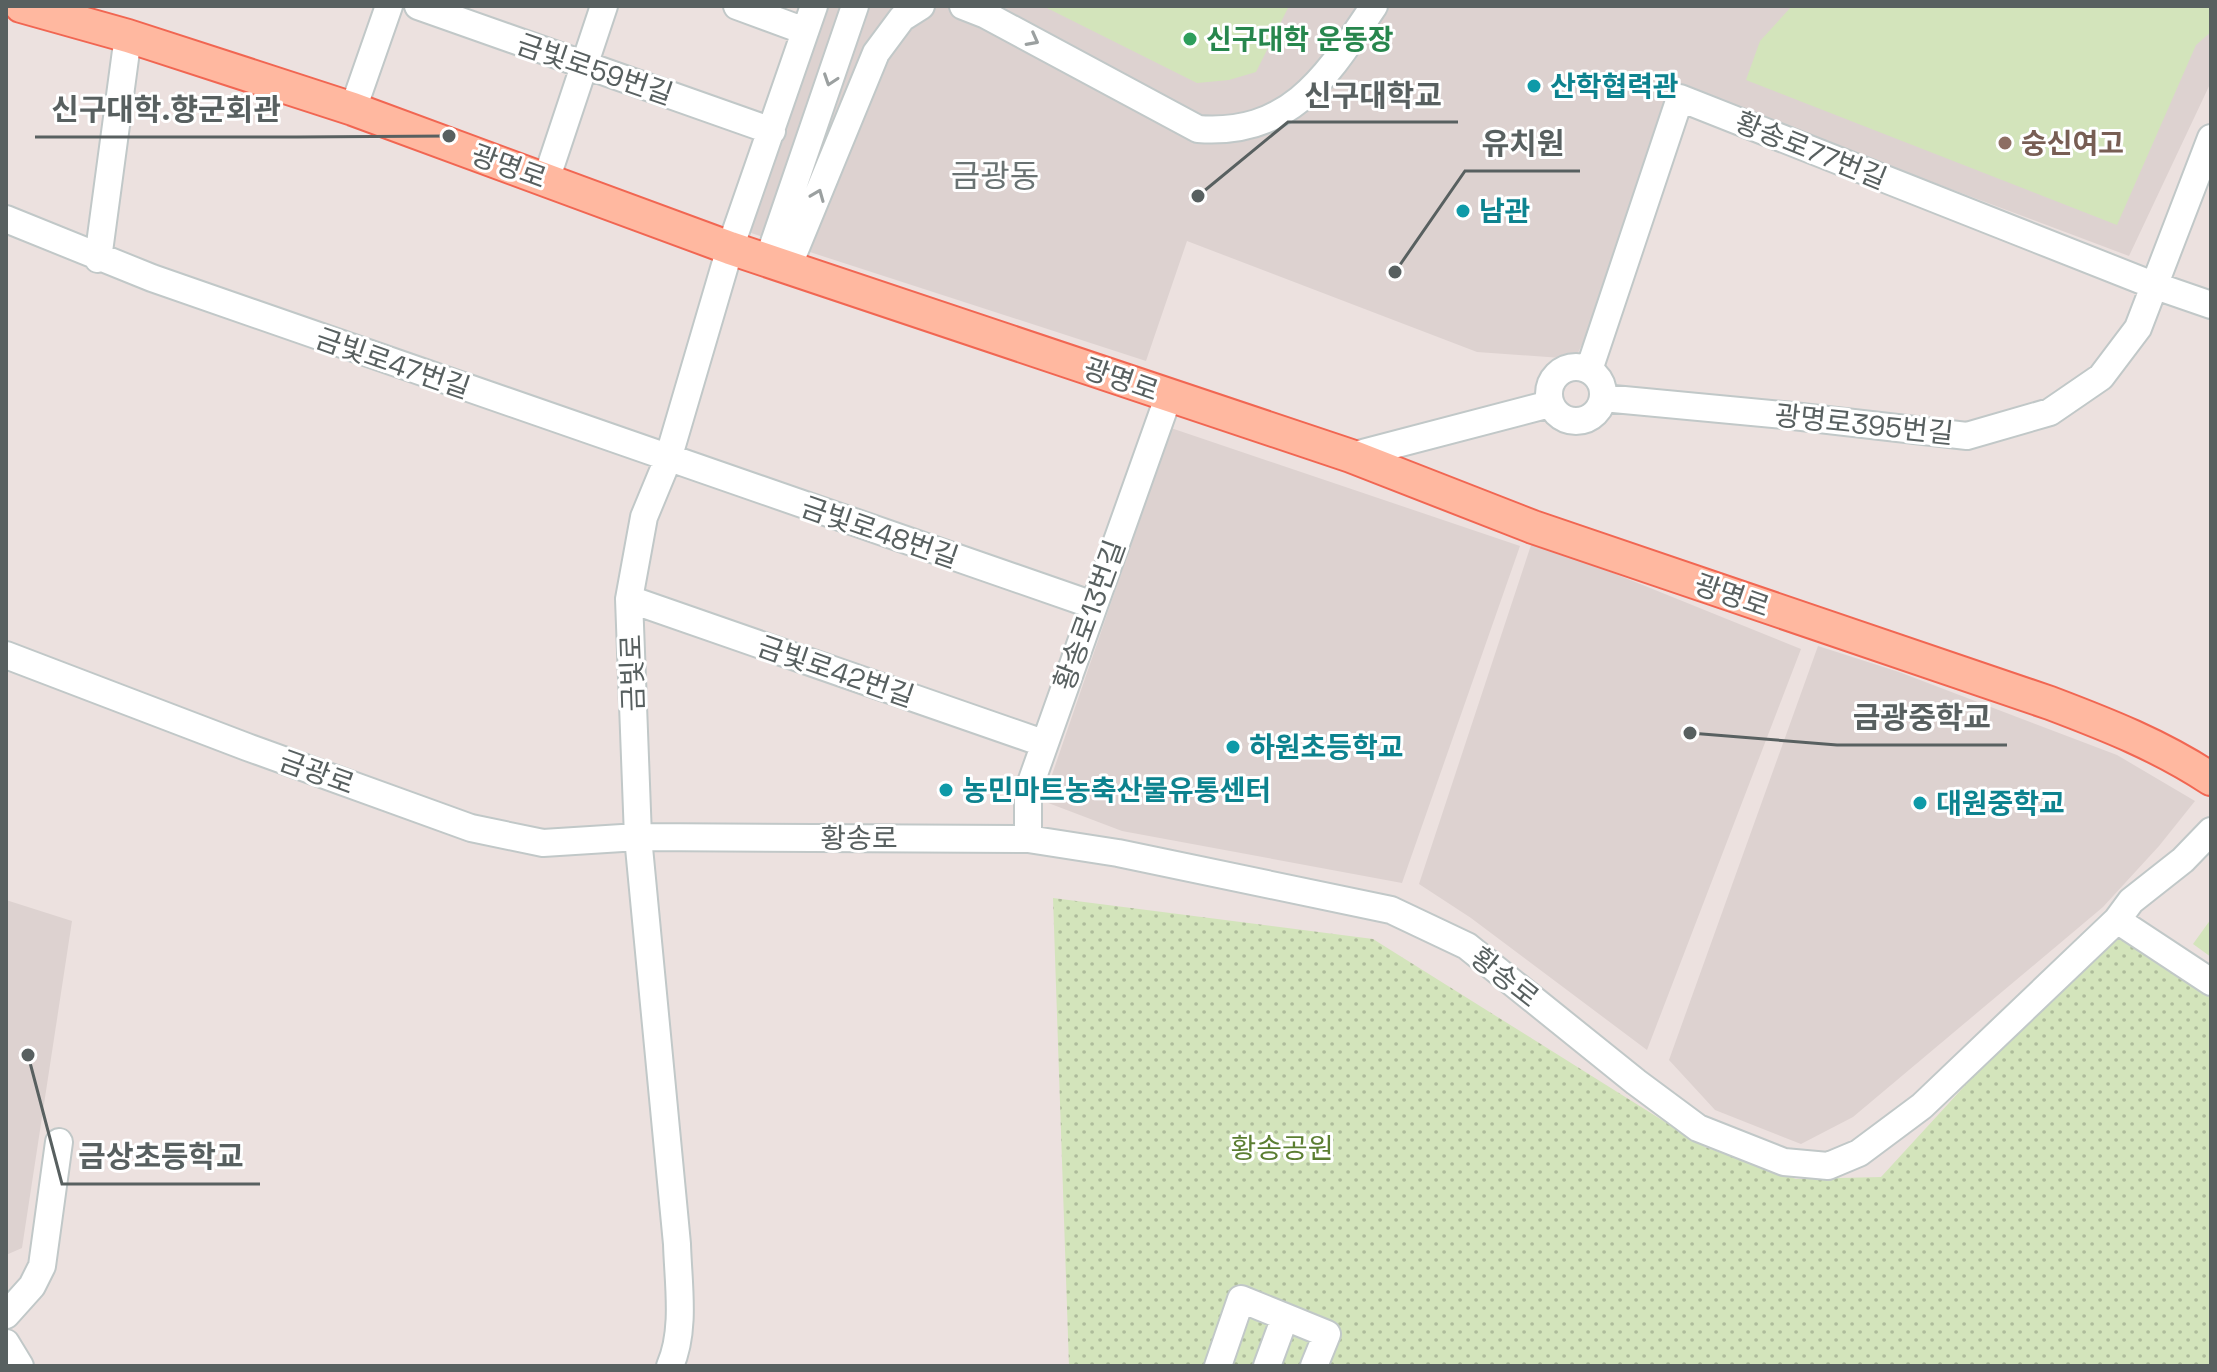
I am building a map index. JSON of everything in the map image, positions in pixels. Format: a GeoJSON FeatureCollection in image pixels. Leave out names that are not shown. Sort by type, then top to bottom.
{"type":"FeatureCollection","features":[{"type":"Feature","properties":{"kind":"main road","name":"광명로"},"geometry":{"type":"LineString","coordinates":[[21,6],[128,36],[353,109],[730,248],[1351,456],[1533,527],[2077,713],[2129,733],[2211,779]]}},
{"type":"Feature","properties":{"kind":"street"},"geometry":{"type":"LineString","coordinates":[[353,109],[389,6]]}},
{"type":"Feature","properties":{"kind":"street","name":"금빛로59번길"},"geometry":{"type":"LineString","coordinates":[[418,6],[772,131]]}},
{"type":"Feature","properties":{"kind":"street"},"geometry":{"type":"LineString","coordinates":[[546,180],[604,6]]}},
{"type":"Feature","properties":{"kind":"street"},"geometry":{"type":"LineString","coordinates":[[737,6],[805,31]]}},
{"type":"Feature","properties":{"kind":"street","name":"금빛로"},"geometry":{"type":"LineString","coordinates":[[670,1366],[676,1351],[679,1294],[677,1244],[638,837],[629,599],[644,517],[668,459],[730,248],[814,6]]}},
{"type":"Feature","properties":{"kind":"street"},"geometry":{"type":"LineString","coordinates":[[778,264],[855,6]]}},
{"type":"Feature","properties":{"kind":"street"},"geometry":{"type":"LineString","coordinates":[[778,264],[876,53],[902,18],[921,6]]}},
{"type":"Feature","properties":{"kind":"street"},"geometry":{"type":"LineString","coordinates":[[963,6],[986,15],[1198,129],[1225,131],[1264,120],[1296,104],[1327,75],[1374,6]]}},
{"type":"Feature","properties":{"kind":"street"},"geometry":{"type":"LineString","coordinates":[[108,262],[128,36]]}},
{"type":"Feature","properties":{"kind":"street","name":"황송로77번길"},"geometry":{"type":"LineString","coordinates":[[1589,370],[1680,98],[2153,285],[2211,305]]}},
{"type":"Feature","properties":{"kind":"street","name":"광명로395번길"},"geometry":{"type":"LineString","coordinates":[[1603,398],[1967,436],[2050,412],[2101,377],[2138,328],[2211,138]]}},
{"type":"Feature","properties":{"kind":"street","name":"금빛로47번길"},"geometry":{"type":"LineString","coordinates":[[6,219],[108,262],[668,459]]}},
{"type":"Feature","properties":{"kind":"street"},"geometry":{"type":"LineString","coordinates":[[1570,368],[1589,370],[1601,384],[1603,398],[1597,411],[1582,421],[1563,419],[1550,404],[1550,386],[1554,377],[1570,368]]}},
{"type":"Feature","properties":{"kind":"street","name":"황송로13번길"},"geometry":{"type":"LineString","coordinates":[[1028,839],[1028,791],[1043,743],[1169,395]]}},
{"type":"Feature","properties":{"kind":"street"},"geometry":{"type":"LineString","coordinates":[[1351,456],[1550,404]]}},
{"type":"Feature","properties":{"kind":"street","name":"금빛로48번길"},"geometry":{"type":"LineString","coordinates":[[668,459],[1093,605]]}},
{"type":"Feature","properties":{"kind":"street","name":"금빛로42번길"},"geometry":{"type":"LineString","coordinates":[[629,599],[1043,743]]}},
{"type":"Feature","properties":{"kind":"street","name":"금광로"},"geometry":{"type":"LineString","coordinates":[[6,655],[471,828],[543,843],[638,837]]}},
{"type":"Feature","properties":{"kind":"street","name":"황송로"},"geometry":{"type":"LineString","coordinates":[[638,837],[1028,839],[1118,853],[1391,910],[1467,946],[1698,1128],[1784,1162],[1828,1166],[1859,1153],[1922,1106],[2117,920],[2131,901],[2183,860],[2211,831]]}},
{"type":"Feature","properties":{"kind":"street"},"geometry":{"type":"LineString","coordinates":[[2117,920],[2211,982]]}},
{"type":"Feature","properties":{"kind":"street"},"geometry":{"type":"LineString","coordinates":[[6,1315],[32,1286],[42,1266],[59,1142]]}},
{"type":"Feature","properties":{"kind":"street"},"geometry":{"type":"LineString","coordinates":[[1218,1366],[1241,1299],[1327,1334],[1314,1366]]}},
{"type":"Feature","properties":{"kind":"street"},"geometry":{"type":"LineString","coordinates":[[1267,1366],[1285,1317]]}},
{"type":"Feature","properties":{"kind":"shaded area"},"geometry":{"type":"Polygon","coordinates":[[[826,6],[2211,6],[2211,82],[2129,256],[1676,86],[1588,332],[1575,359],[1477,352],[1187,241],[1146,361],[745,231],[826,6]]]}},
{"type":"Feature","properties":{"kind":"shaded area","name":"하원초등학교"},"geometry":{"type":"Polygon","coordinates":[[[1171,428],[1520,546],[1402,883],[1122,831],[1043,801],[1171,428]]]}},
{"type":"Feature","properties":{"kind":"shaded area"},"geometry":{"type":"Polygon","coordinates":[[[1531,545],[1566,554],[1801,649],[1647,1050],[1471,918],[1419,884],[1531,545]]]}},
{"type":"Feature","properties":{"kind":"shaded area","name":"대원중학교"},"geometry":{"type":"Polygon","coordinates":[[[1818,646],[1899,672],[2117,755],[2195,801],[2103,907],[1853,1117],[1801,1144],[1715,1110],[1669,1060],[1818,646]]]}},
{"type":"Feature","properties":{"kind":"shaded area"},"geometry":{"type":"Polygon","coordinates":[[[6,900],[72,921],[22,1248],[6,1255],[6,900]]]}},
{"type":"Feature","properties":{"kind":"green space","name":"신구대학 운동장"},"geometry":{"type":"Polygon","coordinates":[[[1043,6],[1289,6],[1256,72],[1229,80],[1197,83],[1043,6]]]}},
{"type":"Feature","properties":{"kind":"green space","name":"숭신여고"},"geometry":{"type":"Polygon","coordinates":[[[1792,6],[2211,6],[2211,32],[2196,45],[2117,225],[1746,80],[1760,41],[1792,6]]]}},
{"type":"Feature","properties":{"kind":"green space","name":"황송공원"},"geometry":{"type":"Polygon","coordinates":[[[1053,898],[1373,939],[1705,1147],[1796,1179],[1881,1177],[2117,920],[2211,971],[2211,1366],[1069,1366],[1053,898]]]}},
{"type":"Feature","properties":{"kind":"green space"},"geometry":{"type":"Polygon","coordinates":[[[2211,919],[2211,957],[2193,944],[2211,919]]]}},
{"type":"Feature","properties":{"kind":"place","name":"신구대학 운동장"},"geometry":{"type":"Point","coordinates":[1190,39]}},
{"type":"Feature","properties":{"kind":"place","name":"산학협력관"},"geometry":{"type":"Point","coordinates":[1534,86]}},
{"type":"Feature","properties":{"kind":"place","name":"신구대학.향군회관"},"geometry":{"type":"Point","coordinates":[449,136]}},
{"type":"Feature","properties":{"kind":"place","name":"숭신여고"},"geometry":{"type":"Point","coordinates":[2005,143]}},
{"type":"Feature","properties":{"kind":"place","name":"신구대학교"},"geometry":{"type":"Point","coordinates":[1198,196]}},
{"type":"Feature","properties":{"kind":"place","name":"남관"},"geometry":{"type":"Point","coordinates":[1463,211]}},
{"type":"Feature","properties":{"kind":"place","name":"유치원"},"geometry":{"type":"Point","coordinates":[1395,272]}},
{"type":"Feature","properties":{"kind":"place","name":"금광중학교"},"geometry":{"type":"Point","coordinates":[1690,733]}},
{"type":"Feature","properties":{"kind":"place","name":"하원초등학교"},"geometry":{"type":"Point","coordinates":[1233,747]}},
{"type":"Feature","properties":{"kind":"place","name":"농민마트농축산물유통센터"},"geometry":{"type":"Point","coordinates":[946,790]}},
{"type":"Feature","properties":{"kind":"place","name":"대원중학교"},"geometry":{"type":"Point","coordinates":[1920,803]}},
{"type":"Feature","properties":{"kind":"place","name":"금상초등학교"},"geometry":{"type":"Point","coordinates":[28,1055]}},
{"type":"Feature","properties":{"kind":"district","name":"금광동"},"geometry":{"type":"Point","coordinates":[995,176]}}]}
